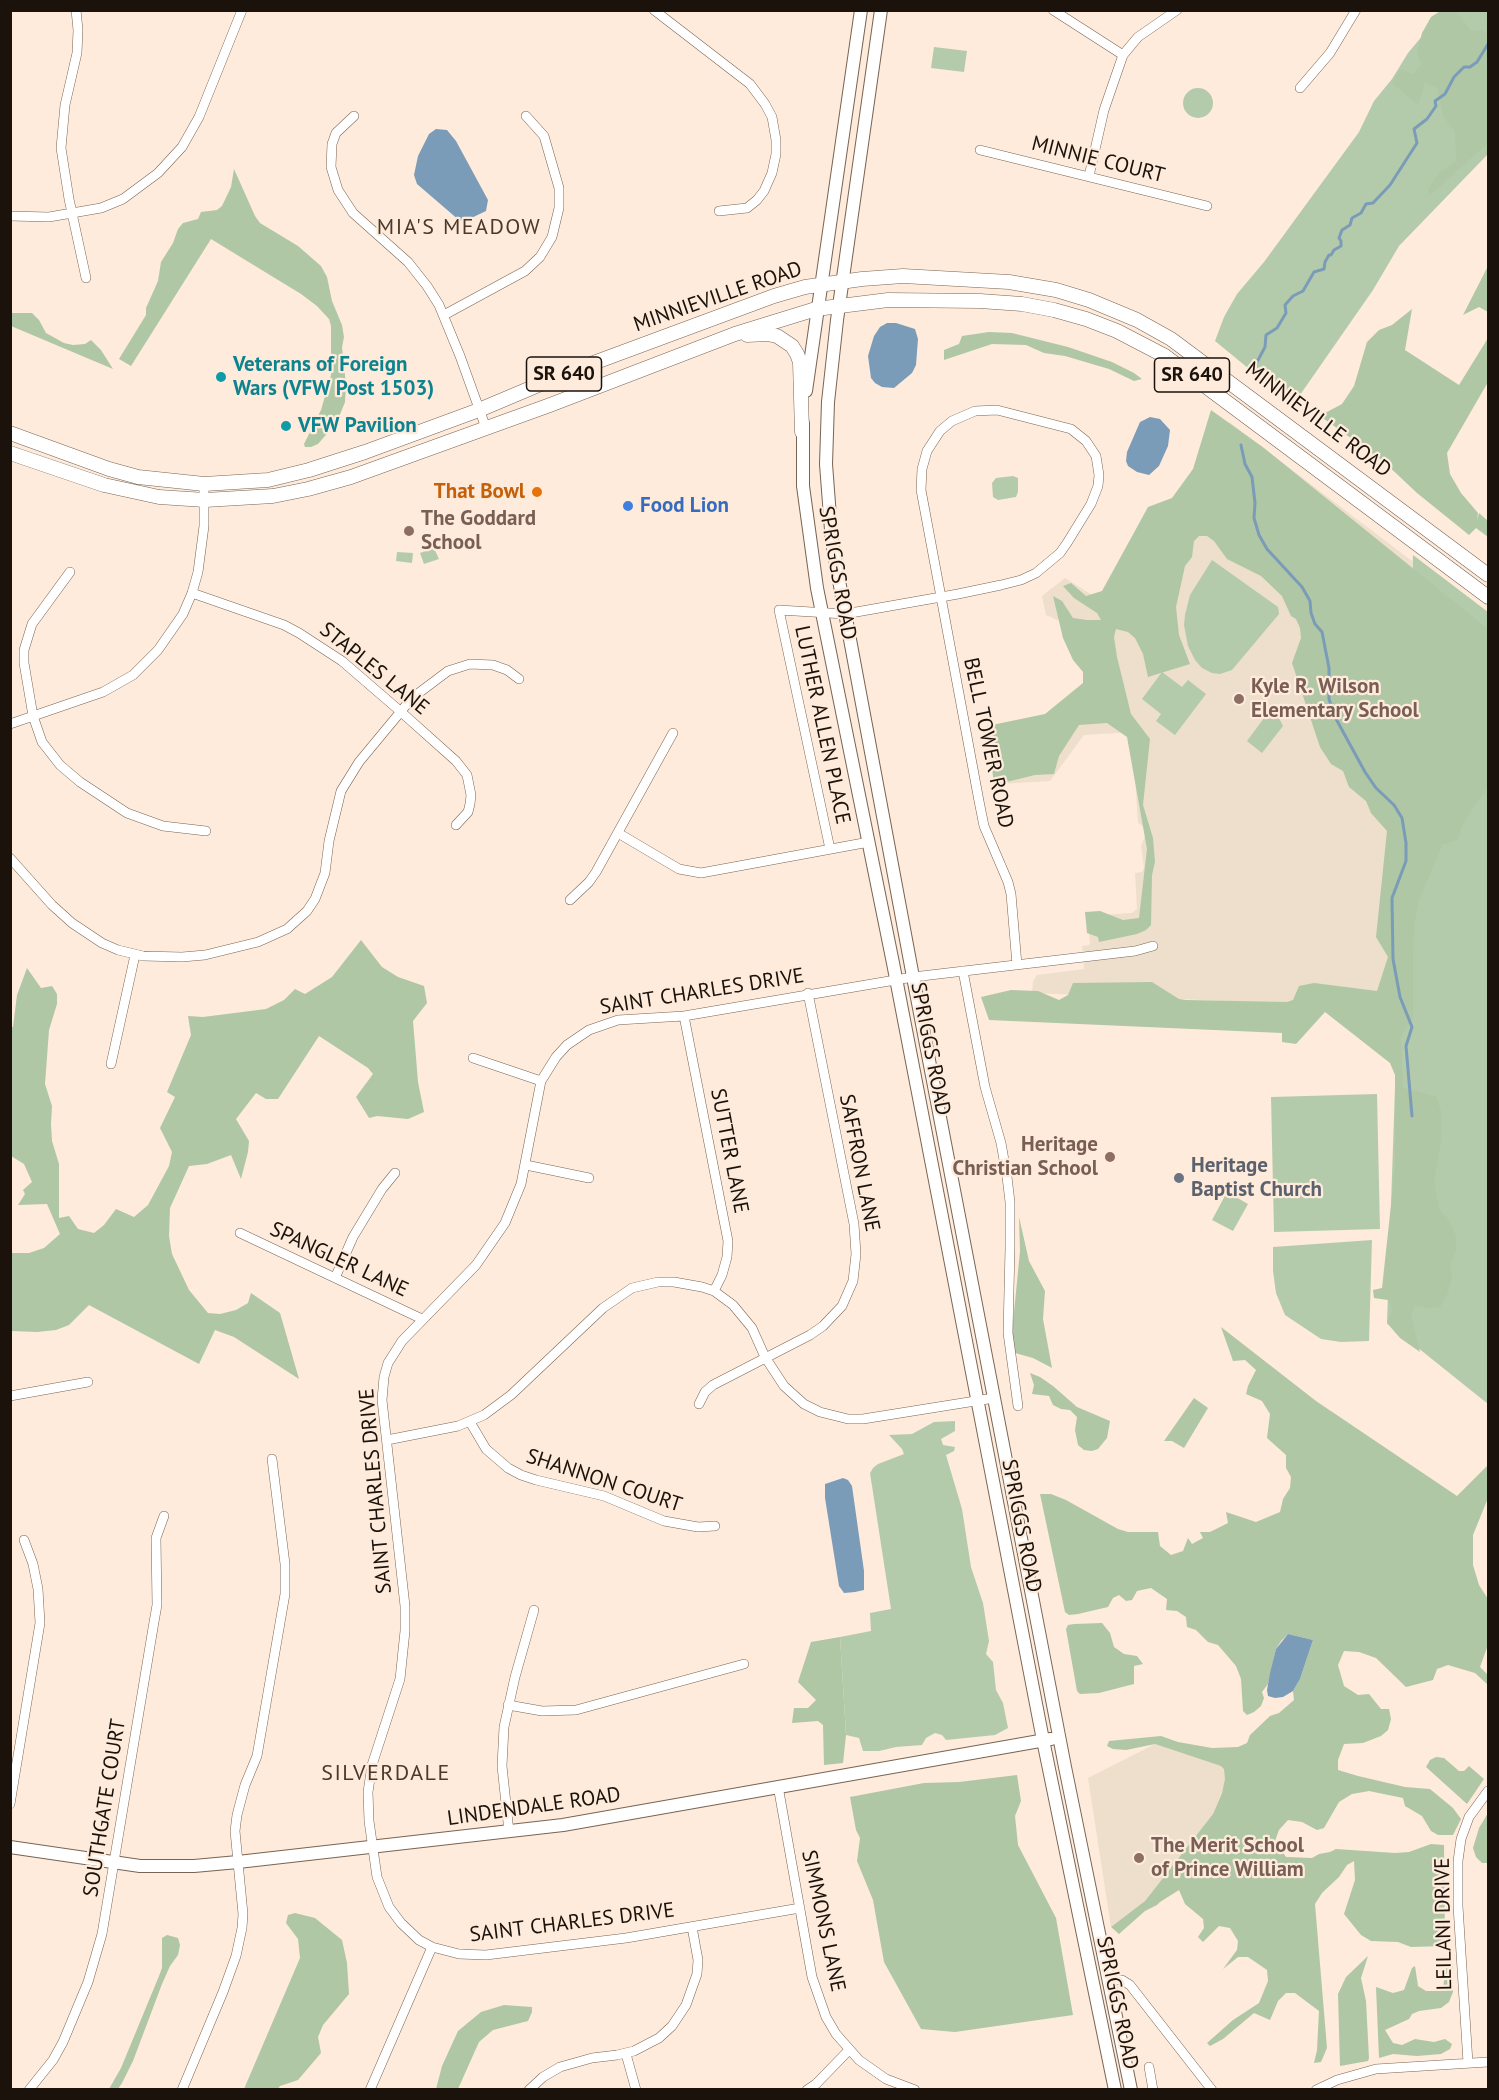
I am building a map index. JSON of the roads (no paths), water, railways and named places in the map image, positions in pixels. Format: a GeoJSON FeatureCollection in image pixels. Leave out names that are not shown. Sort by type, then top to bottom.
{"type":"FeatureCollection","features":[{"type":"Feature","properties":{"kind":"main road","name":"SPRIGGS ROAD"},"geometry":{"type":"LineString","coordinates":[[861,10],[806,386],[802,432],[804,500],[812,561],[869,842],[1043,1740],[1115,2090]]}},
{"type":"Feature","properties":{"kind":"main road","name":"SPRIGGS ROAD"},"geometry":{"type":"LineString","coordinates":[[881,10],[842,281],[826,423],[826,464],[832,543],[994,1398],[1131,2090]]}},
{"type":"Feature","properties":{"kind":"main road","name":"MINNIEVILLE ROAD"},"geometry":{"type":"LineString","coordinates":[[10,433],[109,469],[138,477],[204,484],[268,480],[309,470],[479,410],[569,372],[774,296],[842,281],[903,276],[1024,284],[1073,295],[1121,312],[1186,348],[1488,574]]}},
{"type":"Feature","properties":{"kind":"main road","name":"MINNIEVILLE ROAD"},"geometry":{"type":"LineString","coordinates":[[10,453],[78,477],[159,497],[205,500],[250,498],[308,489],[351,477],[701,347],[776,320],[816,309],[907,299],[1010,303],[1086,319],[1147,346],[1180,366],[1488,597]]}},
{"type":"Feature","properties":{"kind":"main road"},"geometry":{"type":"LineString","coordinates":[[701,347],[727,339],[760,334],[777,336],[792,346],[800,362],[802,432]]}},
{"type":"Feature","properties":{"kind":"main road","name":"LINDENDALE ROAD"},"geometry":{"type":"LineString","coordinates":[[10,1846],[115,1862],[167,1867],[238,1862],[563,1825],[1060,1737]]}},
{"type":"Feature","properties":{"kind":"street"},"geometry":{"type":"LineString","coordinates":[[76,10],[77,53],[65,105],[61,148],[86,278]]}},
{"type":"Feature","properties":{"kind":"street"},"geometry":{"type":"LineString","coordinates":[[10,216],[40,217],[101,208],[123,199],[148,182],[182,147],[199,117],[242,10]]}},
{"type":"Feature","properties":{"kind":"street"},"geometry":{"type":"LineString","coordinates":[[654,10],[750,84],[772,117],[776,154],[774,167],[766,187],[750,207],[719,211]]}},
{"type":"Feature","properties":{"kind":"street"},"geometry":{"type":"LineString","coordinates":[[1053,10],[1123,55]]}},
{"type":"Feature","properties":{"kind":"street"},"geometry":{"type":"LineString","coordinates":[[1089,177],[1104,110],[1123,55],[1138,37],[1177,10]]}},
{"type":"Feature","properties":{"kind":"street"},"geometry":{"type":"LineString","coordinates":[[1300,88],[1330,53],[1356,10]]}},
{"type":"Feature","properties":{"kind":"street"},"geometry":{"type":"LineString","coordinates":[[354,116],[336,133],[332,144],[331,167],[338,190],[353,213],[418,274],[444,315],[486,428]]}},
{"type":"Feature","properties":{"kind":"street"},"geometry":{"type":"LineString","coordinates":[[444,315],[525,271],[540,257],[552,237],[559,208],[559,188],[544,136],[526,116]]}},
{"type":"Feature","properties":{"kind":"street","name":"MINNIE COURT"},"geometry":{"type":"LineString","coordinates":[[980,150],[1207,206]]}},
{"type":"Feature","properties":{"kind":"street"},"geometry":{"type":"LineString","coordinates":[[822,612],[845,614],[941,597],[1022,580],[1036,573],[1060,553],[1091,504],[1098,486],[1096,456],[1080,435],[1064,426],[992,409],[965,414],[940,431],[924,458],[921,490],[941,597]]}},
{"type":"Feature","properties":{"kind":"street"},"geometry":{"type":"LineString","coordinates":[[10,724],[85,699],[119,684],[133,675],[158,650],[183,614],[192,592],[202,548],[204,484]]}},
{"type":"Feature","properties":{"kind":"street"},"geometry":{"type":"LineString","coordinates":[[70,573],[37,615],[27,635],[24,663],[33,716],[42,742],[60,765],[109,803],[126,813],[164,826],[206,831]]}},
{"type":"Feature","properties":{"kind":"street","name":"STAPLES LANE"},"geometry":{"type":"LineString","coordinates":[[192,592],[284,625],[299,633],[342,661],[400,711],[456,761],[467,774],[471,795],[470,804],[468,812],[456,825]]}},
{"type":"Feature","properties":{"kind":"street","name":"BELL TOWER ROAD"},"geometry":{"type":"LineString","coordinates":[[941,597],[982,817],[1011,894],[1017,965]]}},
{"type":"Feature","properties":{"kind":"street","name":"LUTHER ALLEN PLACE"},"geometry":{"type":"LineString","coordinates":[[822,612],[778,610],[830,849]]}},
{"type":"Feature","properties":{"kind":"street"},"geometry":{"type":"LineString","coordinates":[[10,858],[52,905],[72,923],[102,943],[135,955],[158,958],[182,957],[224,951],[273,936],[299,920],[311,905],[321,886],[334,816],[341,792],[359,762],[400,711],[430,683],[459,666],[493,665],[507,670],[519,679]]}},
{"type":"Feature","properties":{"kind":"street"},"geometry":{"type":"LineString","coordinates":[[570,900],[589,882],[673,733]]}},
{"type":"Feature","properties":{"kind":"street"},"geometry":{"type":"LineString","coordinates":[[618,833],[680,869],[701,873],[869,842]]}},
{"type":"Feature","properties":{"kind":"street","name":"SAINT CHARLES DRIVE"},"geometry":{"type":"LineString","coordinates":[[800,1908],[626,1938],[486,1955],[459,1954],[432,1947],[412,1934],[389,1907],[377,1877],[371,1847],[368,1792],[372,1765],[400,1679],[405,1631],[405,1606],[382,1400],[384,1377],[393,1353],[422,1319],[459,1284],[492,1244],[514,1204],[526,1165],[541,1081],[556,1057],[567,1045],[590,1030],[618,1020],[684,1016],[808,993],[913,977],[1135,951],[1153,946]]}},
{"type":"Feature","properties":{"kind":"street"},"geometry":{"type":"LineString","coordinates":[[111,1064],[135,955]]}},
{"type":"Feature","properties":{"kind":"street"},"geometry":{"type":"LineString","coordinates":[[963,971],[987,1095],[1001,1143],[1007,1175],[1010,1236],[1008,1333],[1018,1406]]}},
{"type":"Feature","properties":{"kind":"street","name":"SAFFRON LANE"},"geometry":{"type":"LineString","coordinates":[[699,1404],[712,1384],[810,1335],[834,1316],[848,1294],[855,1267],[854,1224],[808,993]]}},
{"type":"Feature","properties":{"kind":"street","name":"SUTTER LANE"},"geometry":{"type":"LineString","coordinates":[[684,1016],[728,1241],[727,1257],[714,1292]]}},
{"type":"Feature","properties":{"kind":"street"},"geometry":{"type":"LineString","coordinates":[[473,1058],[541,1081]]}},
{"type":"Feature","properties":{"kind":"street"},"geometry":{"type":"LineString","coordinates":[[526,1165],[589,1178]]}},
{"type":"Feature","properties":{"kind":"street"},"geometry":{"type":"LineString","coordinates":[[335,1278],[368,1210],[395,1173]]}},
{"type":"Feature","properties":{"kind":"street","name":"SPANGLER LANE"},"geometry":{"type":"LineString","coordinates":[[240,1233],[422,1319]]}},
{"type":"Feature","properties":{"kind":"street"},"geometry":{"type":"LineString","coordinates":[[387,1440],[470,1422],[498,1406],[603,1308],[632,1288],[658,1282],[691,1284],[714,1292],[744,1316],[773,1373],[795,1397],[820,1412],[848,1419],[874,1418],[994,1398]]}},
{"type":"Feature","properties":{"kind":"street"},"geometry":{"type":"LineString","coordinates":[[10,1396],[88,1382]]}},
{"type":"Feature","properties":{"kind":"street","name":"SHANNON COURT"},"geometry":{"type":"LineString","coordinates":[[470,1422],[486,1449],[503,1464],[521,1475],[604,1496],[664,1521],[680,1525],[715,1526]]}},
{"type":"Feature","properties":{"kind":"street"},"geometry":{"type":"LineString","coordinates":[[182,2090],[223,1992],[240,1942],[243,1914],[235,1831],[237,1815],[244,1785],[257,1756],[285,1594],[285,1564],[272,1459]]}},
{"type":"Feature","properties":{"kind":"street","name":"SOUTHGATE COURT"},"geometry":{"type":"LineString","coordinates":[[29,2090],[53,2060],[78,2008],[102,1934],[157,1605],[156,1538],[164,1516]]}},
{"type":"Feature","properties":{"kind":"street"},"geometry":{"type":"LineString","coordinates":[[10,1804],[40,1623],[38,1589],[33,1564],[24,1540]]}},
{"type":"Feature","properties":{"kind":"street"},"geometry":{"type":"LineString","coordinates":[[509,1832],[502,1748],[508,1705],[534,1610]]}},
{"type":"Feature","properties":{"kind":"street"},"geometry":{"type":"LineString","coordinates":[[508,1705],[542,1711],[576,1710],[744,1664]]}},
{"type":"Feature","properties":{"kind":"street","name":"SIMMONS LANE"},"geometry":{"type":"LineString","coordinates":[[778,1786],[812,1977],[826,2017],[849,2050],[872,2071],[915,2090]]}},
{"type":"Feature","properties":{"kind":"street","name":"LEILANI DRIVE"},"geometry":{"type":"LineString","coordinates":[[1468,2063],[1458,1906],[1458,1862],[1461,1839],[1469,1817],[1488,1791]]}},
{"type":"Feature","properties":{"kind":"street"},"geometry":{"type":"LineString","coordinates":[[529,2090],[543,2077],[576,2061],[627,2054],[647,2046],[672,2026],[686,2005],[697,1974],[698,1960],[692,1927]]}},
{"type":"Feature","properties":{"kind":"street"},"geometry":{"type":"LineString","coordinates":[[370,2090],[432,1947]]}},
{"type":"Feature","properties":{"kind":"street"},"geometry":{"type":"LineString","coordinates":[[1109,1980],[1126,1982],[1212,2090]]}},
{"type":"Feature","properties":{"kind":"street"},"geometry":{"type":"LineString","coordinates":[[807,2090],[816,2084],[849,2050]]}},
{"type":"Feature","properties":{"kind":"street"},"geometry":{"type":"LineString","coordinates":[[627,2054],[636,2090]]}},
{"type":"Feature","properties":{"kind":"street"},"geometry":{"type":"LineString","coordinates":[[1316,2090],[1354,2074],[1376,2069],[1488,2062]]}},
{"type":"Feature","properties":{"kind":"street"},"geometry":{"type":"LineString","coordinates":[[1149,2067],[1153,2090]]}},
{"type":"Feature","properties":{"kind":"water"},"geometry":{"type":"Polygon","coordinates":[[[436,129],[447,130],[456,141],[488,200],[486,211],[467,220],[460,221],[417,184],[414,175],[418,156],[429,134],[436,129]]]}},
{"type":"Feature","properties":{"kind":"water"},"geometry":{"type":"Polygon","coordinates":[[[887,323],[896,323],[915,329],[918,339],[916,365],[912,373],[894,388],[882,387],[875,383],[871,378],[868,356],[874,336],[880,327],[887,323]]]}},
{"type":"Feature","properties":{"kind":"water"},"geometry":{"type":"Polygon","coordinates":[[[1150,417],[1160,419],[1170,430],[1168,446],[1159,466],[1149,475],[1137,472],[1128,466],[1126,461],[1127,452],[1140,422],[1150,417]]]}},
{"type":"Feature","properties":{"kind":"water"},"geometry":{"type":"Polygon","coordinates":[[[843,1478],[848,1480],[852,1486],[864,1571],[864,1590],[844,1593],[839,1586],[825,1498],[825,1484],[843,1478]]]}},
{"type":"Feature","properties":{"kind":"water"},"geometry":{"type":"Polygon","coordinates":[[[1288,1634],[1313,1640],[1300,1679],[1293,1691],[1283,1697],[1275,1698],[1268,1696],[1270,1673],[1276,1649],[1288,1634]]]}},
{"type":"Feature","properties":{"kind":"waterway"},"geometry":{"type":"LineString","coordinates":[[1254,374],[1265,347],[1266,335],[1277,328],[1286,313],[1285,305],[1293,296],[1303,291],[1314,272],[1324,269],[1329,255],[1341,246],[1339,238],[1342,230],[1350,225],[1352,218],[1361,213],[1366,204],[1373,203],[1390,185],[1417,143],[1414,129],[1427,119],[1436,106],[1435,101],[1445,94],[1454,77],[1464,67],[1470,67],[1477,62],[1488,44]]}},
{"type":"Feature","properties":{"kind":"waterway"},"geometry":{"type":"LineString","coordinates":[[1241,445],[1245,464],[1252,477],[1254,518],[1259,535],[1267,549],[1302,587],[1310,601],[1315,624],[1322,632],[1329,668],[1329,699],[1335,717],[1365,772],[1376,788],[1394,805],[1402,818],[1406,861],[1392,898],[1393,959],[1400,997],[1412,1027],[1406,1046],[1412,1116]]}},
{"type":"Feature","properties":{"kind":"place","name":"Veterans of Foreign Wars (VFW Post 1503)"},"geometry":{"type":"Point","coordinates":[221,377]}},
{"type":"Feature","properties":{"kind":"place","name":"VFW Pavilion"},"geometry":{"type":"Point","coordinates":[286,426]}},
{"type":"Feature","properties":{"kind":"place","name":"That Bowl"},"geometry":{"type":"Point","coordinates":[537,492]}},
{"type":"Feature","properties":{"kind":"place","name":"Food Lion"},"geometry":{"type":"Point","coordinates":[628,506]}},
{"type":"Feature","properties":{"kind":"place","name":"The Goddard School"},"geometry":{"type":"Point","coordinates":[409,531]}},
{"type":"Feature","properties":{"kind":"place","name":"Kyle R. Wilson Elementary School"},"geometry":{"type":"Point","coordinates":[1239,699]}},
{"type":"Feature","properties":{"kind":"place","name":"Heritage Christian School"},"geometry":{"type":"Point","coordinates":[1110,1157]}},
{"type":"Feature","properties":{"kind":"place","name":"Heritage Baptist Church"},"geometry":{"type":"Point","coordinates":[1179,1178]}},
{"type":"Feature","properties":{"kind":"place","name":"The Merit School of Prince William"},"geometry":{"type":"Point","coordinates":[1139,1858]}},
{"type":"Feature","properties":{"kind":"district","name":"MIA'S MEADOW"},"geometry":{"type":"Point","coordinates":[459,228]}},
{"type":"Feature","properties":{"kind":"district","name":"SILVERDALE"},"geometry":{"type":"Point","coordinates":[386,1774]}}]}
